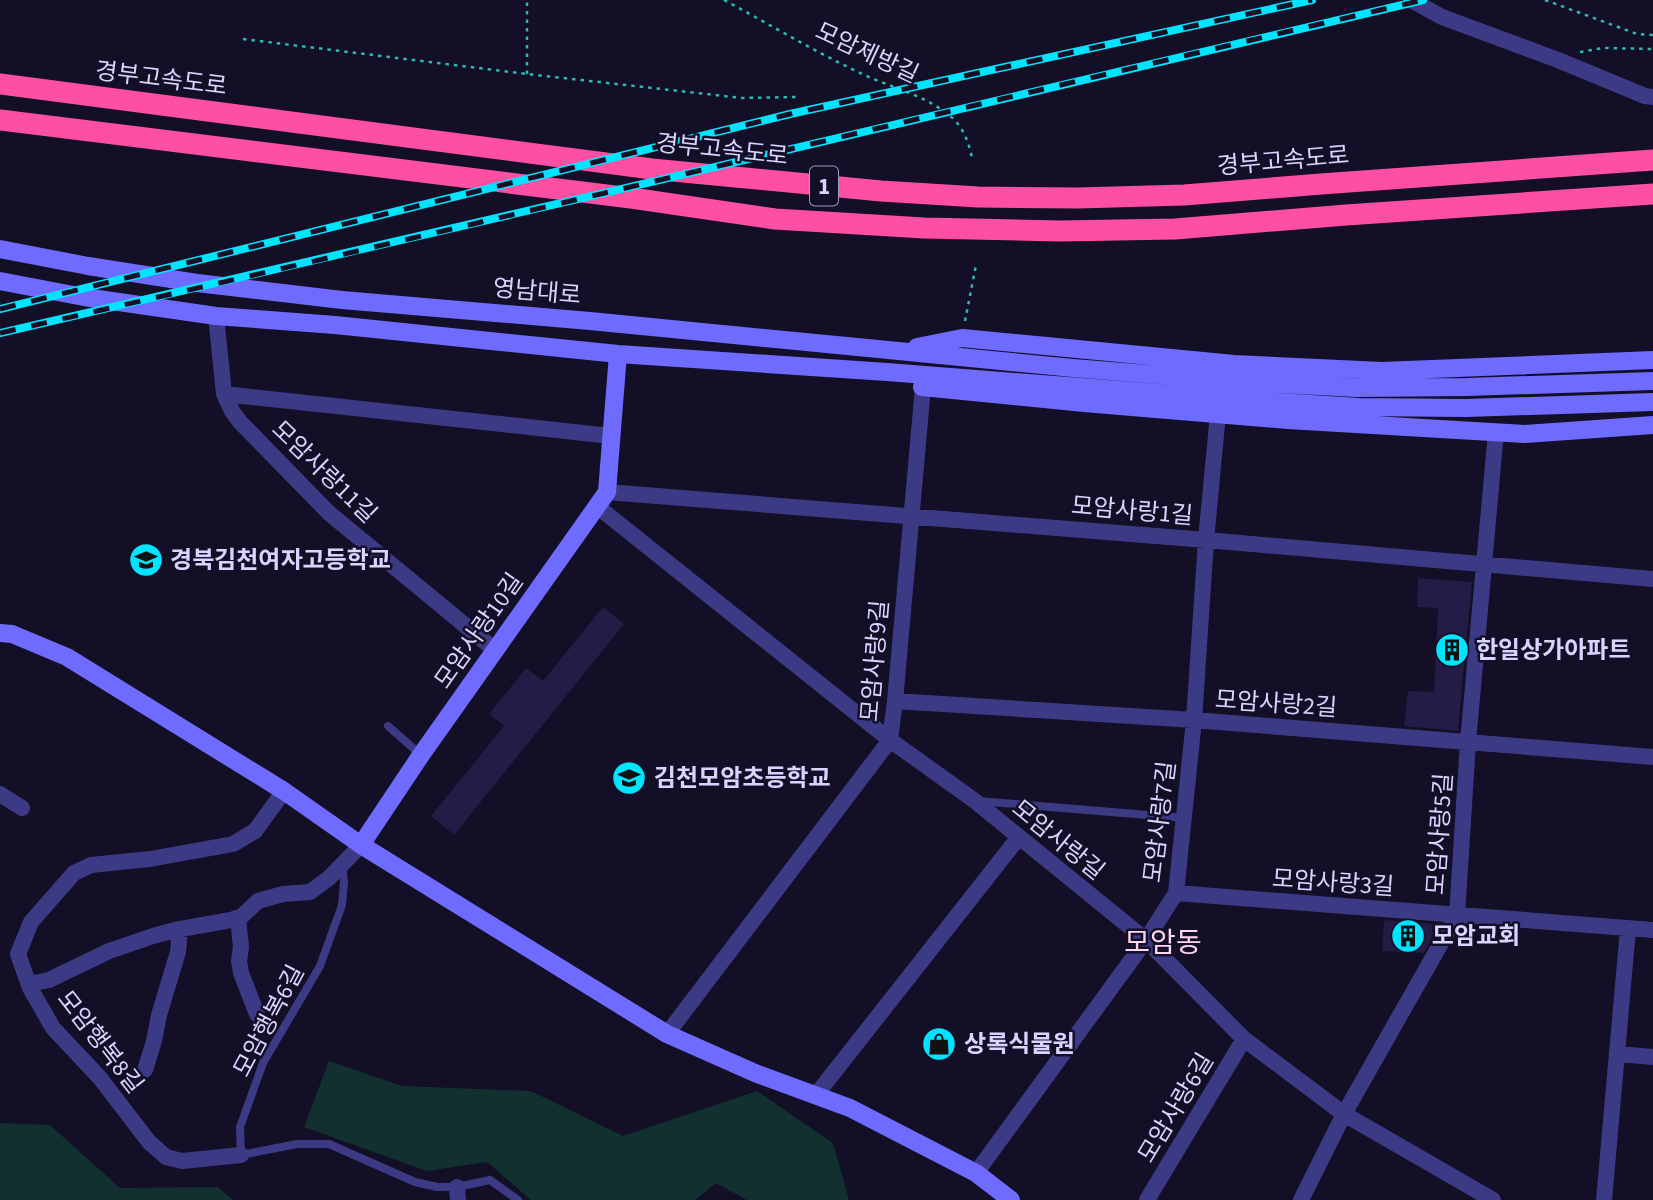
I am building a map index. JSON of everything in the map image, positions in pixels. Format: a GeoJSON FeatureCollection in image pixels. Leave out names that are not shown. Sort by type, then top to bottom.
{"type":"FeatureCollection","features":[{"type":"Feature","properties":{"kind":"highway","name":"경부고속도로"},"geometry":{"type":"LineString","coordinates":[[0,84],[652,169],[856,189],[978,197],[1184,195],[1653,160]]}},
{"type":"Feature","properties":{"kind":"highway","name":"1"},"geometry":{"type":"LineString","coordinates":[[0,120],[631,198],[775,219],[924,228],[1060,231],[1175,229],[1653,194]]}},
{"type":"Feature","properties":{"kind":"main road","name":"영남대로"},"geometry":{"type":"LineString","coordinates":[[0,249],[197,283],[342,300],[896,351],[1072,377]]}},
{"type":"Feature","properties":{"kind":"main road"},"geometry":{"type":"LineString","coordinates":[[0,281],[84,297],[216,316],[335,325],[618,354],[887,372],[1357,388],[1653,381]]}},
{"type":"Feature","properties":{"kind":"main road"},"geometry":{"type":"LineString","coordinates":[[896,351],[962,338],[1234,364],[1382,370],[1653,360]]}},
{"type":"Feature","properties":{"kind":"main road"},"geometry":{"type":"LineString","coordinates":[[602,499],[618,354]]}},
{"type":"Feature","properties":{"kind":"main road"},"geometry":{"type":"LineString","coordinates":[[887,372],[923,387],[1288,420],[1525,434],[1653,425]]}},
{"type":"Feature","properties":{"kind":"main road"},"geometry":{"type":"LineString","coordinates":[[1072,377],[1359,407],[1466,408],[1653,402]]}},
{"type":"Feature","properties":{"kind":"main road","name":"모암사랑10길"},"geometry":{"type":"LineString","coordinates":[[361,845],[421,755],[602,499]]}},
{"type":"Feature","properties":{"kind":"main road"},"geometry":{"type":"LineString","coordinates":[[0,633],[12,634],[67,657],[284,791],[361,845],[667,1034],[755,1073],[850,1108],[976,1173],[1011,1200]]}},
{"type":"Feature","properties":{"kind":"street"},"geometry":{"type":"LineString","coordinates":[[1411,0],[1441,17],[1650,95]]}},
{"type":"Feature","properties":{"kind":"street","name":"모암사랑11길"},"geometry":{"type":"LineString","coordinates":[[216,316],[224,394],[240,422],[329,513],[495,650]]}},
{"type":"Feature","properties":{"kind":"street","name":"모암사랑9길"},"geometry":{"type":"LineString","coordinates":[[667,1034],[890,740],[923,387]]}},
{"type":"Feature","properties":{"kind":"street"},"geometry":{"type":"LineString","coordinates":[[224,394],[611,436]]}},
{"type":"Feature","properties":{"kind":"street","name":"모암사랑7길"},"geometry":{"type":"LineString","coordinates":[[976,1173],[1146,940],[1176,893],[1194,720],[1206,540],[1218,414]]}},
{"type":"Feature","properties":{"kind":"street","name":"모암사랑5길"},"geometry":{"type":"LineString","coordinates":[[1301,1200],[1343,1114],[1457,915],[1468,742],[1496,432]]}},
{"type":"Feature","properties":{"kind":"street","name":"모암사랑1길"},"geometry":{"type":"LineString","coordinates":[[602,499],[911,517],[1653,579]]}},
{"type":"Feature","properties":{"kind":"street","name":"모암사랑길"},"geometry":{"type":"LineString","coordinates":[[602,499],[890,740],[975,801],[1146,940],[1244,1039],[1343,1114],[1493,1200]]}},
{"type":"Feature","properties":{"kind":"street","name":"모암사랑2길"},"geometry":{"type":"LineString","coordinates":[[895,701],[1194,720],[1653,757]]}},
{"type":"Feature","properties":{"kind":"street","name":"모암행복8길"},"geometry":{"type":"LineString","coordinates":[[241,1155],[182,1161],[166,1157],[149,1142],[100,1078],[53,1028],[29,984],[18,954],[31,922],[74,873],[91,865],[150,859],[233,844],[255,831],[284,791]]}},
{"type":"Feature","properties":{"kind":"street"},"geometry":{"type":"LineString","coordinates":[[0,794],[22,808]]}},
{"type":"Feature","properties":{"kind":"street"},"geometry":{"type":"LineString","coordinates":[[816,1095],[1019,836]]}},
{"type":"Feature","properties":{"kind":"street"},"geometry":{"type":"LineString","coordinates":[[29,984],[48,980],[109,951],[180,929],[237,918],[258,901],[283,894],[310,892],[329,878],[361,845]]}},
{"type":"Feature","properties":{"kind":"street","name":"모암사랑3길"},"geometry":{"type":"LineString","coordinates":[[1176,893],[1653,930]]}},
{"type":"Feature","properties":{"kind":"street"},"geometry":{"type":"LineString","coordinates":[[237,918],[241,972],[257,1014]]}},
{"type":"Feature","properties":{"kind":"street"},"geometry":{"type":"LineString","coordinates":[[145,1070],[178,952],[180,929]]}},
{"type":"Feature","properties":{"kind":"street"},"geometry":{"type":"LineString","coordinates":[[1604,1200],[1628,929]]}},
{"type":"Feature","properties":{"kind":"street","name":"모암사랑6길"},"geometry":{"type":"LineString","coordinates":[[1147,1200],[1244,1039]]}},
{"type":"Feature","properties":{"kind":"street"},"geometry":{"type":"LineString","coordinates":[[1618,1054],[1653,1057]]}},
{"type":"Feature","properties":{"kind":"lane"},"geometry":{"type":"LineString","coordinates":[[388,726],[421,755]]}},
{"type":"Feature","properties":{"kind":"lane"},"geometry":{"type":"LineString","coordinates":[[975,801],[1185,818]]}},
{"type":"Feature","properties":{"kind":"lane","name":"모암행복6길"},"geometry":{"type":"LineString","coordinates":[[241,1155],[240,1127],[263,1063],[320,966],[342,905],[342,865]]}},
{"type":"Feature","properties":{"kind":"lane"},"geometry":{"type":"LineString","coordinates":[[241,1155],[297,1144],[330,1144],[415,1182],[458,1193],[490,1180],[518,1200]]}},
{"type":"Feature","properties":{"kind":"path"},"geometry":{"type":"LineString","coordinates":[[527,0],[527,74]]}},
{"type":"Feature","properties":{"kind":"path","name":"모암제방길"},"geometry":{"type":"LineString","coordinates":[[724,0],[859,73],[932,103],[953,117],[969,142],[972,158]]}},
{"type":"Feature","properties":{"kind":"path"},"geometry":{"type":"LineString","coordinates":[[1545,0],[1637,34],[1653,36]]}},
{"type":"Feature","properties":{"kind":"path"},"geometry":{"type":"LineString","coordinates":[[243,39],[742,98],[796,97]]}},
{"type":"Feature","properties":{"kind":"path"},"geometry":{"type":"LineString","coordinates":[[1558,60],[1568,53],[1603,48],[1653,49]]}},
{"type":"Feature","properties":{"kind":"path"},"geometry":{"type":"LineString","coordinates":[[962,338],[975,265]]}},
{"type":"Feature","properties":{"kind":"green space"},"geometry":{"type":"Polygon","coordinates":[[[329,1061],[402,1086],[531,1091],[623,1136],[757,1091],[833,1143],[849,1200],[747,1200],[716,1183],[695,1200],[531,1200],[487,1162],[427,1171],[304,1127],[329,1061]]]}},
{"type":"Feature","properties":{"kind":"green space"},"geometry":{"type":"Polygon","coordinates":[[[0,1123],[50,1125],[120,1188],[218,1187],[233,1200],[0,1200],[0,1123]]]}},
{"type":"Feature","properties":{"kind":"building","name":"한일상가아파트"},"geometry":{"type":"Polygon","coordinates":[[[1418,578],[1472,582],[1458,731],[1404,726],[1408,691],[1434,692],[1438,608],[1417,607],[1418,578]]]}},
{"type":"Feature","properties":{"kind":"building"},"geometry":{"type":"Polygon","coordinates":[[[603,607],[624,624],[454,835],[431,816],[504,726],[489,714],[526,668],[543,681],[603,607]]]}},
{"type":"Feature","properties":{"kind":"building","name":"모암교회"},"geometry":{"type":"Polygon","coordinates":[[[1384,920],[1434,924],[1433,936],[1424,953],[1382,951],[1384,920]]]}},
{"type":"Feature","properties":{"kind":"railway"},"geometry":{"type":"LineString","coordinates":[[0,309],[790,114],[1312,0]]}},
{"type":"Feature","properties":{"kind":"railway"},"geometry":{"type":"LineString","coordinates":[[0,333],[1423,0]]}},
{"type":"Feature","properties":{"kind":"place","name":"경북김천여자고등학교"},"geometry":{"type":"Point","coordinates":[146,560]}},
{"type":"Feature","properties":{"kind":"place","name":"한일상가아파트"},"geometry":{"type":"Point","coordinates":[1452,650]}},
{"type":"Feature","properties":{"kind":"place","name":"김천모암초등학교"},"geometry":{"type":"Point","coordinates":[629,778]}},
{"type":"Feature","properties":{"kind":"place","name":"모암교회"},"geometry":{"type":"Point","coordinates":[1408,936]}},
{"type":"Feature","properties":{"kind":"place","name":"상록식물원"},"geometry":{"type":"Point","coordinates":[939,1044]}},
{"type":"Feature","properties":{"kind":"district","name":"모암동"},"geometry":{"type":"Point","coordinates":[1163,943]}}]}
